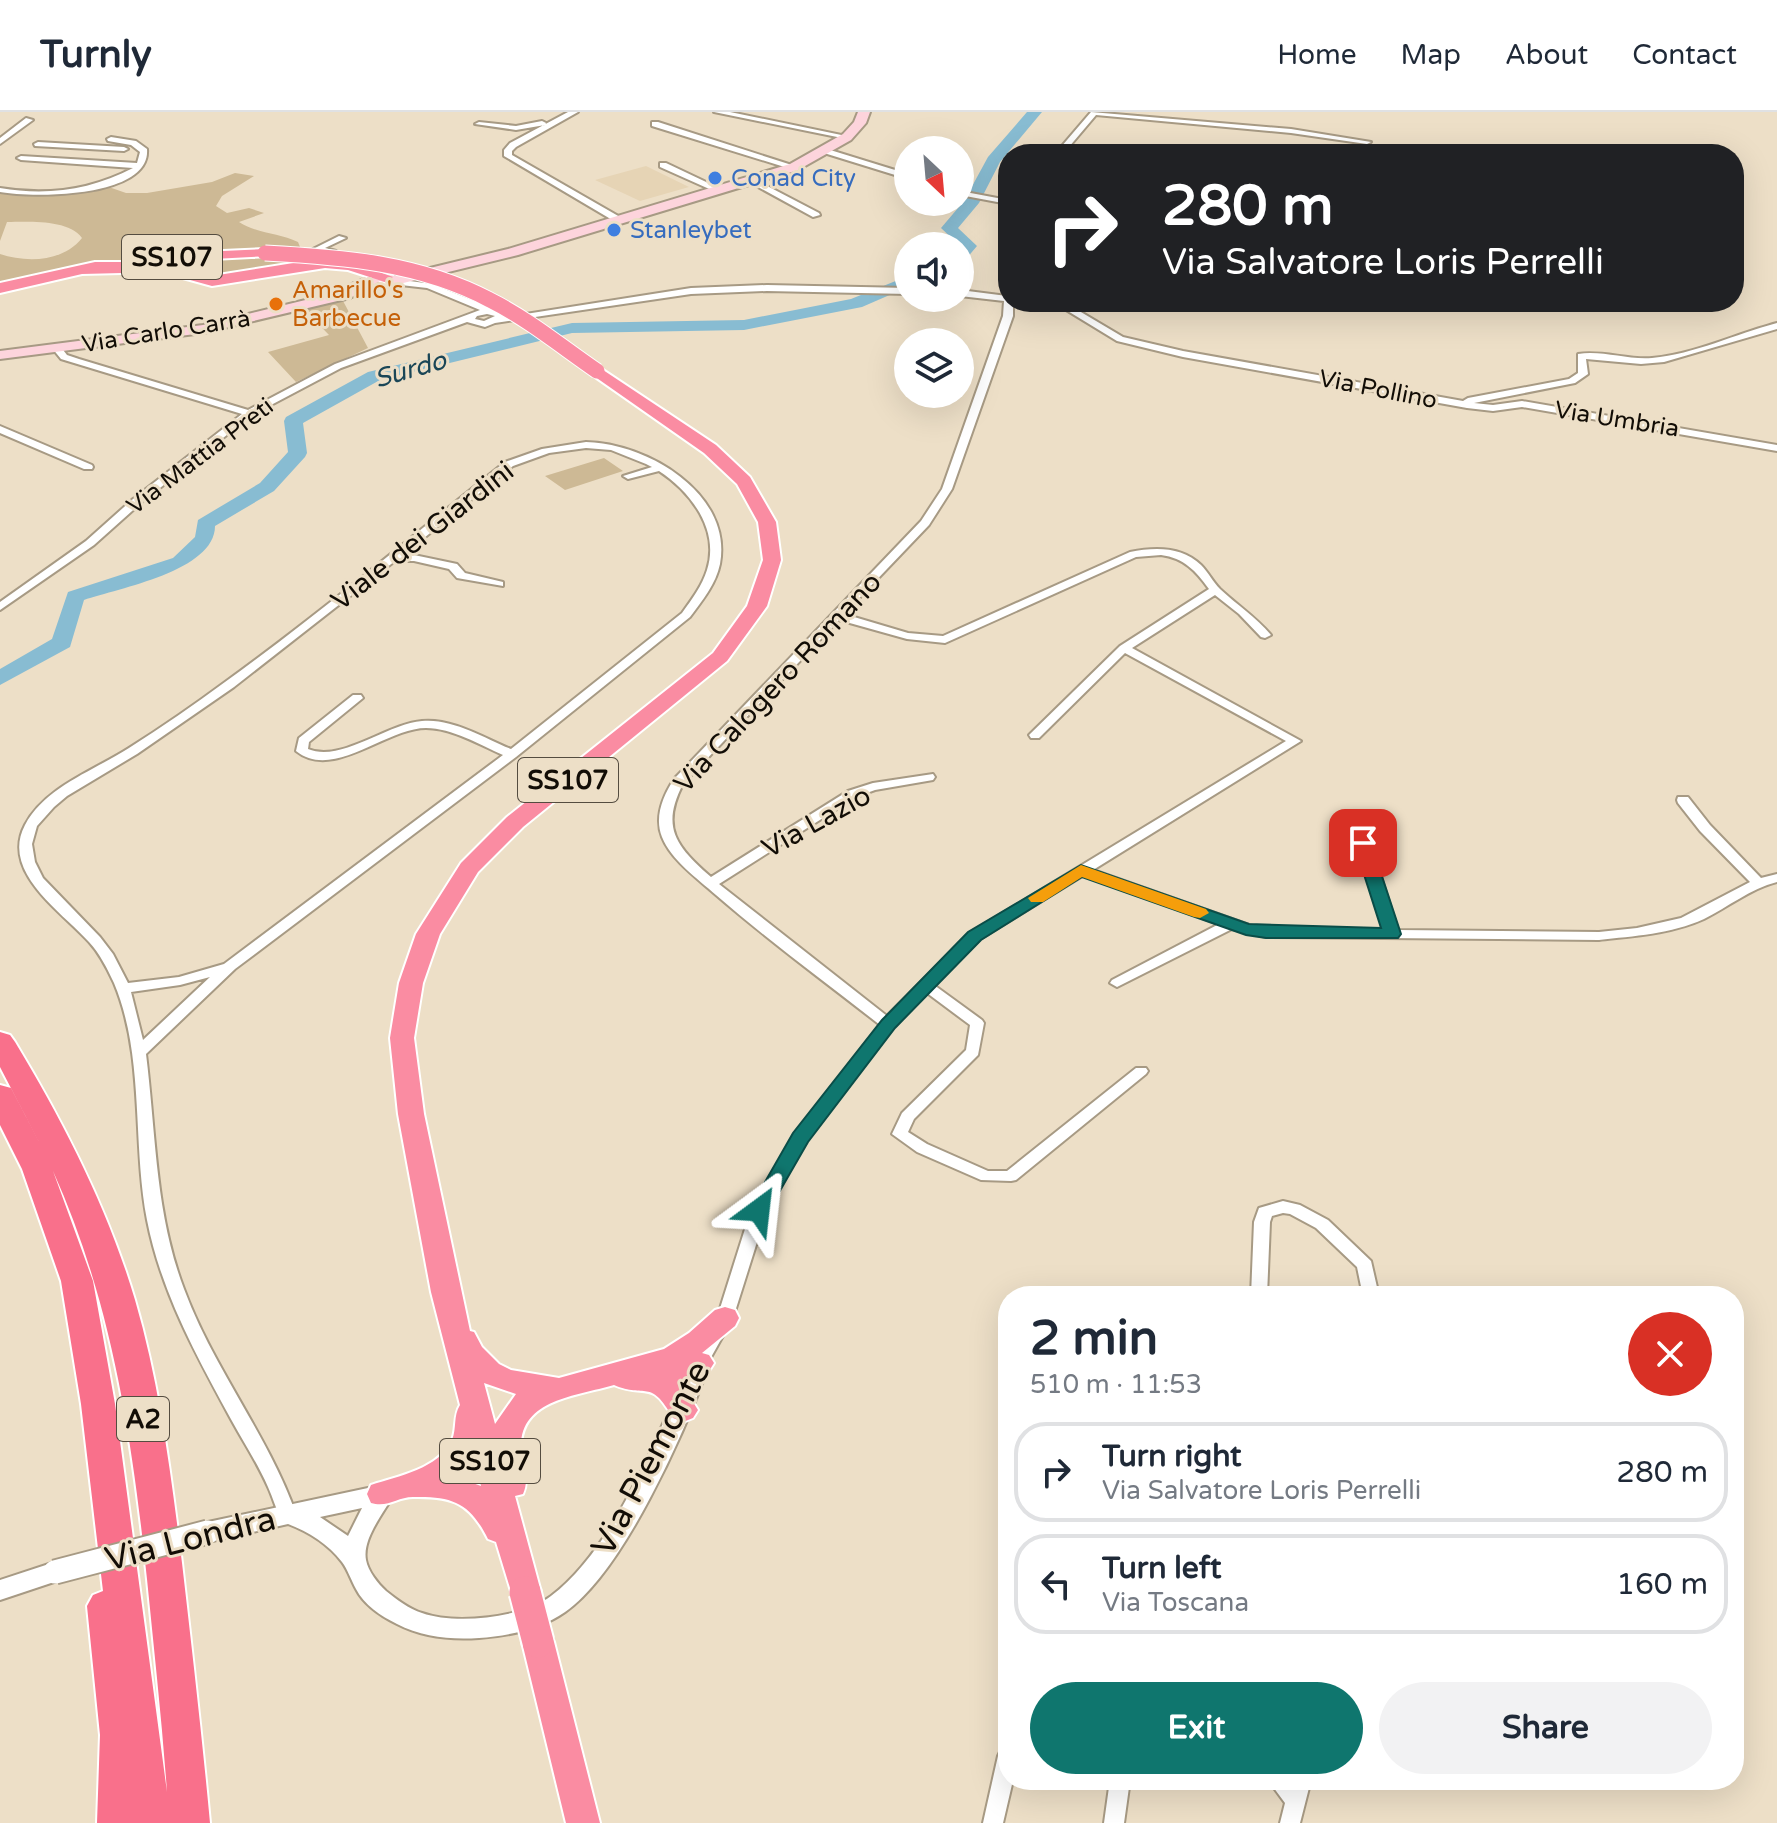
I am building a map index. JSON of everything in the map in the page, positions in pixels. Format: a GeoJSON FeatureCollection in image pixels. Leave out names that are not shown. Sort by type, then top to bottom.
{"type":"FeatureCollection","features":[{"type":"Feature","properties":{"kind":"highway","name":"SS107"},"geometry":{"type":"LineString","coordinates":[[0,288],[80,270],[157,258],[265,253],[382,264],[445,280],[503,307],[710,449],[744,481],[767,522],[772,560],[757,606],[720,657],[515,822],[469,868],[428,934],[411,983],[402,1038],[411,1114],[445,1292],[522,1577],[583,1823]]}},
{"type":"Feature","properties":{"kind":"highway"},"geometry":{"type":"LineString","coordinates":[[189,275],[193,265],[209,259],[265,253]]}},
{"type":"Feature","properties":{"kind":"highway"},"geometry":{"type":"LineString","coordinates":[[80,270],[145,265],[212,281],[311,264],[357,268],[383,282]]}},
{"type":"Feature","properties":{"kind":"highway","name":"A2"},"geometry":{"type":"LineString","coordinates":[[0,1042],[31,1093],[64,1159],[108,1268],[131,1357],[150,1457],[190,1823]]}},
{"type":"Feature","properties":{"kind":"highway","name":"A2"},"geometry":{"type":"LineString","coordinates":[[0,1095],[37,1169],[77,1281],[98,1404],[151,1823]]}},
{"type":"Feature","properties":{"kind":"highway"},"geometry":{"type":"LineString","coordinates":[[445,1292],[468,1350],[484,1370],[504,1382],[566,1388]]}},
{"type":"Feature","properties":{"kind":"highway"},"geometry":{"type":"LineString","coordinates":[[603,1379],[673,1374],[699,1341],[725,1318]]}},
{"type":"Feature","properties":{"kind":"highway"},"geometry":{"type":"LineString","coordinates":[[396,1490],[442,1472],[460,1454],[470,1438],[462,1360]]}},
{"type":"Feature","properties":{"kind":"highway"},"geometry":{"type":"LineString","coordinates":[[522,1577],[522,1541],[502,1437],[513,1415],[530,1398],[686,1360]]}},
{"type":"Feature","properties":{"kind":"highway"},"geometry":{"type":"LineString","coordinates":[[641,1377],[664,1382],[676,1394],[683,1410]]}},
{"type":"Feature","properties":{"kind":"highway"},"geometry":{"type":"LineString","coordinates":[[98,1404],[89,1448],[120,1735],[117,1823]]}},
{"type":"Feature","properties":{"kind":"highway"},"geometry":{"type":"LineString","coordinates":[[396,1490],[461,1488],[483,1501],[522,1577]]}},
{"type":"Feature","properties":{"kind":"highway"},"geometry":{"type":"LineString","coordinates":[[185,1762],[212,1823]]}},
{"type":"Feature","properties":{"kind":"main road"},"geometry":{"type":"LineString","coordinates":[[847,137],[860,123],[864,112]]}},
{"type":"Feature","properties":{"kind":"main road","name":"Via Carlo Carrà"},"geometry":{"type":"LineString","coordinates":[[0,355],[203,329],[383,282],[432,275],[794,167],[847,137]]}},
{"type":"Feature","properties":{"kind":"street"},"geometry":{"type":"LineString","coordinates":[[718,112],[847,137]]}},
{"type":"Feature","properties":{"kind":"street"},"geometry":{"type":"LineString","coordinates":[[1067,144],[1094,112],[1127,118],[1291,131],[1367,142]]}},
{"type":"Feature","properties":{"kind":"street"},"geometry":{"type":"LineString","coordinates":[[479,124],[526,127],[572,113]]}},
{"type":"Feature","properties":{"kind":"street"},"geometry":{"type":"LineString","coordinates":[[572,113],[513,145],[508,150],[508,156],[617,219]]}},
{"type":"Feature","properties":{"kind":"street"},"geometry":{"type":"LineString","coordinates":[[0,142],[29,120]]}},
{"type":"Feature","properties":{"kind":"street"},"geometry":{"type":"LineString","coordinates":[[655,124],[794,167]]}},
{"type":"Feature","properties":{"kind":"street"},"geometry":{"type":"LineString","coordinates":[[0,131],[13,132]]}},
{"type":"Feature","properties":{"kind":"street"},"geometry":{"type":"LineString","coordinates":[[111,139],[133,143],[144,151]]}},
{"type":"Feature","properties":{"kind":"street"},"geometry":{"type":"LineString","coordinates":[[38,144],[144,151]]}},
{"type":"Feature","properties":{"kind":"street"},"geometry":{"type":"LineString","coordinates":[[0,190],[35,194],[78,190],[128,175],[140,166],[144,151]]}},
{"type":"Feature","properties":{"kind":"street"},"geometry":{"type":"LineString","coordinates":[[827,151],[894,173]]}},
{"type":"Feature","properties":{"kind":"street"},"geometry":{"type":"LineString","coordinates":[[21,158],[140,166]]}},
{"type":"Feature","properties":{"kind":"street"},"geometry":{"type":"LineString","coordinates":[[663,165],[719,190]]}},
{"type":"Feature","properties":{"kind":"street"},"geometry":{"type":"LineString","coordinates":[[752,180],[816,215]]}},
{"type":"Feature","properties":{"kind":"street"},"geometry":{"type":"LineString","coordinates":[[974,196],[998,201]]}},
{"type":"Feature","properties":{"kind":"street"},"geometry":{"type":"LineString","coordinates":[[342,238],[317,249],[366,255],[421,268],[469,303],[497,316],[550,312],[691,291],[894,291]]}},
{"type":"Feature","properties":{"kind":"street"},"geometry":{"type":"LineString","coordinates":[[974,292],[998,292]]}},
{"type":"Feature","properties":{"kind":"street"},"geometry":{"type":"LineString","coordinates":[[469,303],[470,317],[482,324]]}},
{"type":"Feature","properties":{"kind":"street"},"geometry":{"type":"LineString","coordinates":[[1008,312],[1008,316]]}},
{"type":"Feature","properties":{"kind":"street"},"geometry":{"type":"LineString","coordinates":[[1008,316],[1012,312]]}},
{"type":"Feature","properties":{"kind":"street","name":"Via Pollino"},"geometry":{"type":"LineString","coordinates":[[1073,312],[1120,339],[1183,354],[1456,403],[1572,381],[1583,374],[1581,356],[1598,354],[1638,361],[1660,359],[1777,326]]}},
{"type":"Feature","properties":{"kind":"street","name":"Via Mattia Preti"},"geometry":{"type":"LineString","coordinates":[[0,607],[90,543],[137,501],[249,413],[338,366],[470,317],[497,316]]}},
{"type":"Feature","properties":{"kind":"street","name":"Via Mattia Preti"},"geometry":{"type":"LineString","coordinates":[[418,336],[482,324],[497,316]]}},
{"type":"Feature","properties":{"kind":"street","name":"Via Calogero Romano"},"geometry":{"type":"LineString","coordinates":[[888,1024],[711,883],[669,842],[663,812],[678,782],[925,523],[947,489],[1008,316]]}},
{"type":"Feature","properties":{"kind":"street"},"geometry":{"type":"LineString","coordinates":[[57,348],[64,357],[249,413]]}},
{"type":"Feature","properties":{"kind":"street","name":"Via Umbria"},"geometry":{"type":"LineString","coordinates":[[1456,403],[1493,408],[1522,404],[1777,448]]}},
{"type":"Feature","properties":{"kind":"street"},"geometry":{"type":"LineString","coordinates":[[0,429],[88,467]]}},
{"type":"Feature","properties":{"kind":"street","name":"Viale dei Giardini"},"geometry":{"type":"LineString","coordinates":[[139,1052],[230,966],[512,754],[686,615],[704,590],[715,561],[713,532],[700,503],[673,476],[645,458],[610,447],[571,446],[535,453],[509,464],[178,722],[48,805],[31,826],[24,850],[34,877],[104,951],[125,988],[139,1052],[155,1221],[180,1306],[277,1486],[287,1514]]}},
{"type":"Feature","properties":{"kind":"street"},"geometry":{"type":"LineString","coordinates":[[628,476],[660,468]]}},
{"type":"Feature","properties":{"kind":"street"},"geometry":{"type":"LineString","coordinates":[[838,616],[907,636],[945,640],[1134,554],[1159,550],[1178,553],[1198,564],[1215,590],[1265,635]]}},
{"type":"Feature","properties":{"kind":"street"},"geometry":{"type":"LineString","coordinates":[[391,558],[414,558],[453,566],[461,576],[499,584]]}},
{"type":"Feature","properties":{"kind":"street"},"geometry":{"type":"LineString","coordinates":[[1035,735],[1124,648],[1215,590]]}},
{"type":"Feature","properties":{"kind":"street"},"geometry":{"type":"LineString","coordinates":[[725,1318],[759,1210],[800,1138],[888,1024],[975,936],[1295,741],[1124,648]]}},
{"type":"Feature","properties":{"kind":"street"},"geometry":{"type":"LineString","coordinates":[[357,698],[303,741],[302,751],[311,758],[330,757],[397,729],[426,723],[512,754]]}},
{"type":"Feature","properties":{"kind":"street","name":"Via Lazio"},"geometry":{"type":"LineString","coordinates":[[711,883],[852,794],[929,777]]}},
{"type":"Feature","properties":{"kind":"street"},"geometry":{"type":"LineString","coordinates":[[1683,800],[1705,828],[1757,882]]}},
{"type":"Feature","properties":{"kind":"street"},"geometry":{"type":"LineString","coordinates":[[1363,843],[1392,934]]}},
{"type":"Feature","properties":{"kind":"street"},"geometry":{"type":"LineString","coordinates":[[1081,870],[1230,924],[1266,933],[1599,936],[1669,928],[1698,916],[1757,882],[1777,878]]}},
{"type":"Feature","properties":{"kind":"street"},"geometry":{"type":"LineString","coordinates":[[1117,983],[1230,924]]}},
{"type":"Feature","properties":{"kind":"street","name":"Viale dei Giardini"},"geometry":{"type":"LineString","coordinates":[[125,988],[180,981],[230,966]]}},
{"type":"Feature","properties":{"kind":"street"},"geometry":{"type":"LineString","coordinates":[[926,986],[977,1023],[973,1052],[907,1117],[900,1134],[922,1148],[986,1176],[1011,1176],[1141,1071]]}},
{"type":"Feature","properties":{"kind":"street"},"geometry":{"type":"LineString","coordinates":[[1259,1286],[1261,1231],[1268,1210],[1283,1207],[1322,1224],[1365,1265],[1369,1286]]}},
{"type":"Feature","properties":{"kind":"street","name":"Via Piemonte"},"geometry":{"type":"LineString","coordinates":[[287,1514],[308,1521],[333,1536],[354,1560],[369,1589],[410,1620],[453,1628],[515,1624],[559,1603],[590,1573],[618,1529],[683,1410],[686,1360]]}},
{"type":"Feature","properties":{"kind":"street"},"geometry":{"type":"LineString","coordinates":[[354,1560],[361,1529],[396,1490]]}},
{"type":"Feature","properties":{"kind":"street","name":"Via Londra"},"geometry":{"type":"LineString","coordinates":[[0,1590],[55,1572],[208,1532],[396,1490]]}},
{"type":"Feature","properties":{"kind":"street"},"geometry":{"type":"LineString","coordinates":[[343,1502],[361,1529]]}},
{"type":"Feature","properties":{"kind":"street"},"geometry":{"type":"LineString","coordinates":[[333,1536],[343,1502]]}},
{"type":"Feature","properties":{"kind":"street"},"geometry":{"type":"LineString","coordinates":[[993,1823],[1000,1790]]}},
{"type":"Feature","properties":{"kind":"street"},"geometry":{"type":"LineString","coordinates":[[1114,1823],[1119,1790]]}},
{"type":"Feature","properties":{"kind":"street"},"geometry":{"type":"LineString","coordinates":[[1290,1823],[1297,1790]]}},
{"type":"Feature","properties":{"kind":"shaded area"},"geometry":{"type":"Polygon","coordinates":[[[646,166],[689,187],[640,201],[595,180],[646,166]]]}},
{"type":"Feature","properties":{"kind":"shaded area"},"geometry":{"type":"Polygon","coordinates":[[[235,173],[254,176],[222,196],[216,206],[227,213],[249,208],[264,213],[239,222],[298,242],[300,247],[292,252],[218,252],[145,258],[72,268],[0,283],[0,254],[22,259],[55,256],[82,238],[67,227],[58,225],[7,222],[0,241],[0,193],[75,193],[103,185],[126,193],[147,193],[212,182],[235,173]]]}},
{"type":"Feature","properties":{"kind":"shaded area"},"geometry":{"type":"Polygon","coordinates":[[[274,256],[317,260],[217,278],[195,273],[197,266],[207,260],[274,256]]]}},
{"type":"Feature","properties":{"kind":"shaded area"},"geometry":{"type":"Polygon","coordinates":[[[342,299],[368,348],[296,382],[268,352],[329,335],[303,308],[342,299]]]}},
{"type":"Feature","properties":{"kind":"shaded area"},"geometry":{"type":"Polygon","coordinates":[[[604,458],[623,471],[565,490],[545,476],[604,458]]]}},
{"type":"Feature","properties":{"kind":"waterway","name":"Surdo"},"geometry":{"type":"LineString","coordinates":[[1007,144],[1035,112]]}},
{"type":"Feature","properties":{"kind":"waterway","name":"Surdo"},"geometry":{"type":"LineString","coordinates":[[953,232],[949,228],[971,203],[998,154]]}},
{"type":"Feature","properties":{"kind":"waterway","name":"Surdo"},"geometry":{"type":"LineString","coordinates":[[0,678],[62,642],[75,596],[180,562],[205,538],[205,524],[267,487],[298,453],[293,421],[374,376],[572,328],[744,325],[856,303],[894,287]]}},
{"type":"Feature","properties":{"kind":"slow traffic"},"geometry":{"type":"LineString","coordinates":[[1037,898],[1081,870],[1200,913]]}},
{"type":"Feature","properties":{"kind":"place","name":"Conad City"},"geometry":{"type":"Point","coordinates":[715,178]}},
{"type":"Feature","properties":{"kind":"place","name":"Stanleybet"},"geometry":{"type":"Point","coordinates":[614,230]}},
{"type":"Feature","properties":{"kind":"place","name":"Amarillo's Barbecue"},"geometry":{"type":"Point","coordinates":[276,304]}},
{"type":"Feature","properties":{"kind":"route"},"geometry":{"type":"LineString","coordinates":[[759,1210],[800,1138],[888,1024],[975,936],[1081,870],[1246,929],[1266,933],[1392,934],[1363,843]]}}]}
